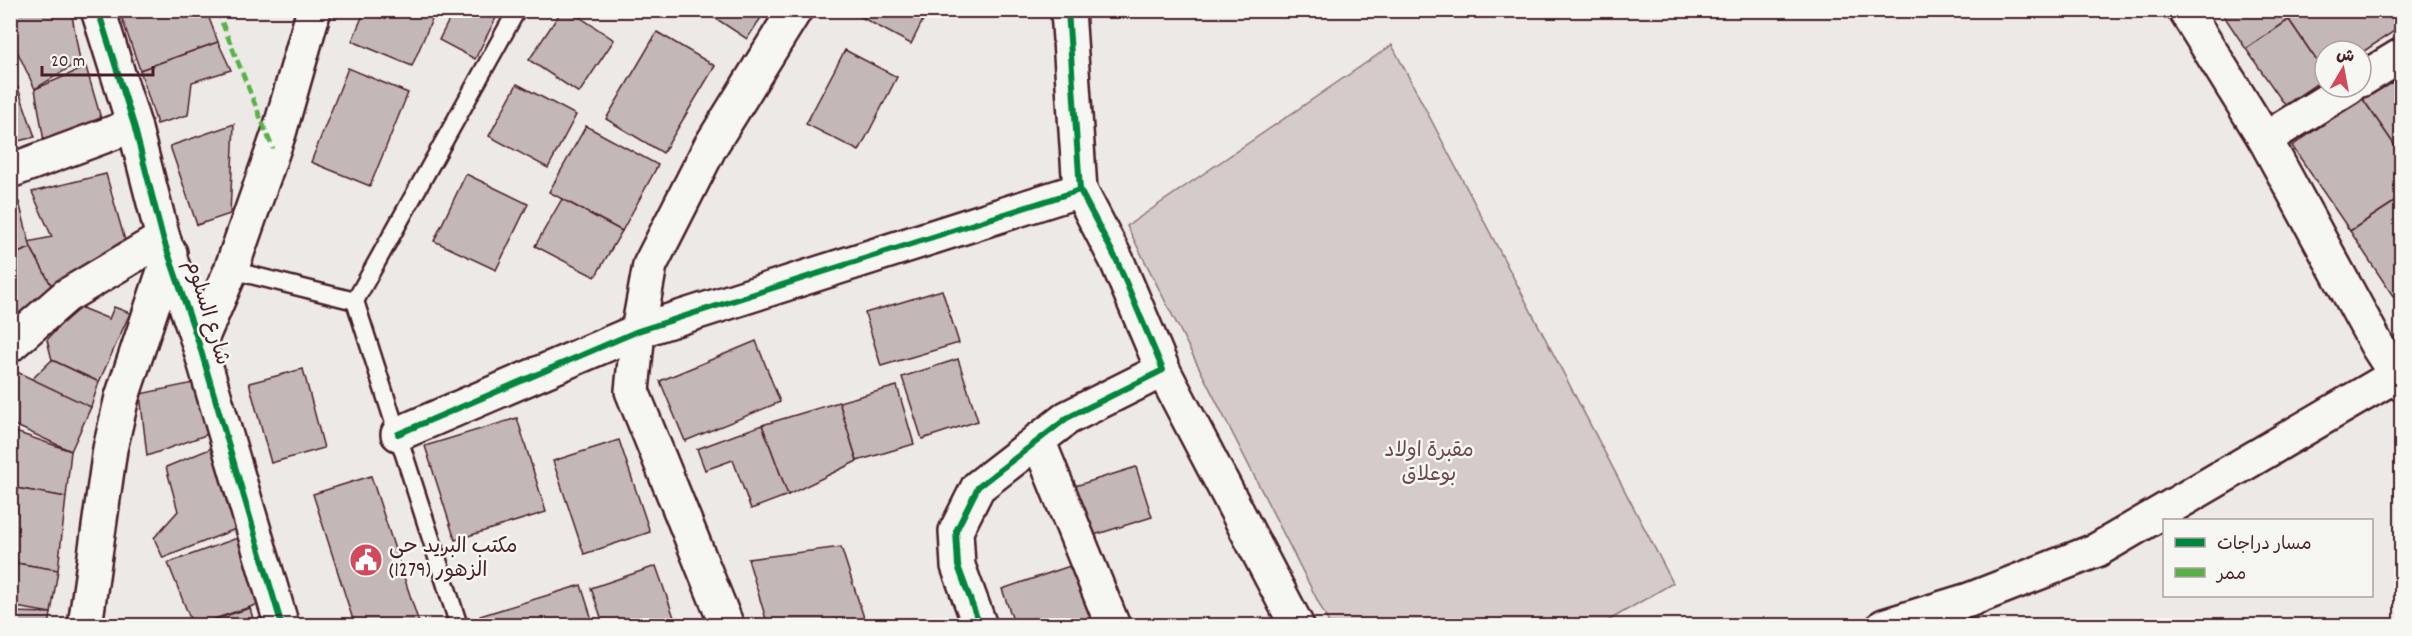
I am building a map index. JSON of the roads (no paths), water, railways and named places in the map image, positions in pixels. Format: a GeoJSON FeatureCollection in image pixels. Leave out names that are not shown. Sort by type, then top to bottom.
{"type":"FeatureCollection","features":[{"type":"Feature","properties":{"kind":"street","name":"شارع السلوم"},"geometry":{"type":"LineString","coordinates":[[98,10],[282,626]]}},
{"type":"Feature","properties":{"kind":"street"},"geometry":{"type":"LineString","coordinates":[[199,344],[231,270],[293,92],[314,10]]}},
{"type":"Feature","properties":{"kind":"street"},"geometry":{"type":"LineString","coordinates":[[727,626],[632,390],[638,331],[650,265],[710,147],[795,10]]}},
{"type":"Feature","properties":{"kind":"street"},"geometry":{"type":"LineString","coordinates":[[1068,10],[1080,190],[1117,261],[1163,370],[1297,626]]}},
{"type":"Feature","properties":{"kind":"street"},"geometry":{"type":"LineString","coordinates":[[1884,626],[1969,600],[2097,550],[2399,379],[2390,339],[2185,10]]}},
{"type":"Feature","properties":{"kind":"street"},"geometry":{"type":"LineString","coordinates":[[2373,73],[2402,55]]}},
{"type":"Feature","properties":{"kind":"street"},"geometry":{"type":"LineString","coordinates":[[2265,139],[2330,99]]}},
{"type":"Feature","properties":{"kind":"street"},"geometry":{"type":"LineString","coordinates":[[10,171],[134,125]]}},
{"type":"Feature","properties":{"kind":"street"},"geometry":{"type":"LineString","coordinates":[[398,434],[638,331],[1080,190]]}},
{"type":"Feature","properties":{"kind":"street"},"geometry":{"type":"LineString","coordinates":[[10,345],[66,296],[167,246]]}},
{"type":"Feature","properties":{"kind":"street"},"geometry":{"type":"LineString","coordinates":[[85,626],[110,449],[117,417],[167,246]]}},
{"type":"Feature","properties":{"kind":"street"},"geometry":{"type":"LineString","coordinates":[[980,626],[958,566],[956,531],[978,487],[1067,418],[1163,370]]}},
{"type":"Feature","properties":{"kind":"street"},"geometry":{"type":"LineString","coordinates":[[1038,440],[1113,626]]}},
{"type":"Feature","properties":{"kind":"lane"},"geometry":{"type":"LineString","coordinates":[[459,626],[355,302],[517,10]]}},
{"type":"Feature","properties":{"kind":"lane"},"geometry":{"type":"LineString","coordinates":[[231,270],[355,302]]}},
{"type":"Feature","properties":{"kind":"place","name":"مكتب البريد حي الزهور (1279)"},"geometry":{"type":"Point","coordinates":[366,560]}},
{"type":"Feature","properties":{"kind":"park label","name":"مقبرة اولاد بوعلاق"},"geometry":{"type":"Point","coordinates":[1429,464]}}]}
